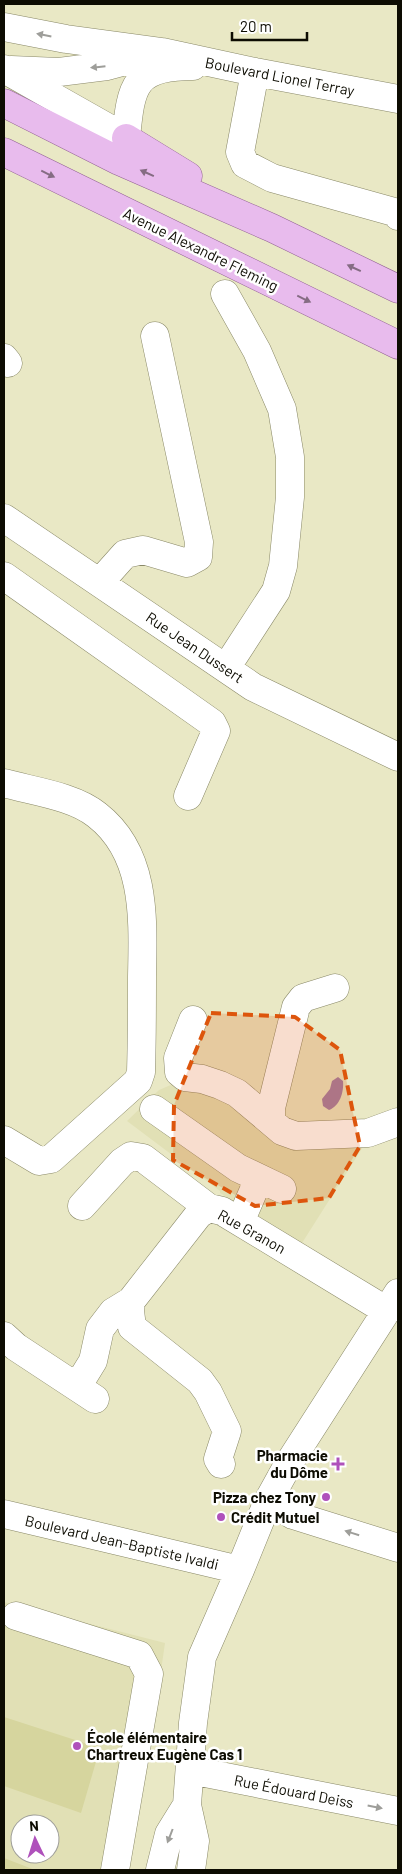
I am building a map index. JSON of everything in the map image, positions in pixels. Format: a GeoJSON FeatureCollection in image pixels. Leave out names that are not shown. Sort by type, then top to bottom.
{"type":"FeatureCollection","features":[{"type":"Feature","properties":{"kind":"main road"},"geometry":{"type":"LineString","coordinates":[[4,103],[119,161],[272,228],[398,289]]}},
{"type":"Feature","properties":{"kind":"main road"},"geometry":{"type":"LineString","coordinates":[[126,138],[272,228]]}},
{"type":"Feature","properties":{"kind":"main road","name":"Avenue Alexandre Fleming"},"geometry":{"type":"LineString","coordinates":[[7,156],[398,345]]}},
{"type":"Feature","properties":{"kind":"street","name":"Boulevard Lionel Terray"},"geometry":{"type":"LineString","coordinates":[[4,27],[66,39],[162,52],[398,99]]}},
{"type":"Feature","properties":{"kind":"street","name":"Boulevard Lionel Terray"},"geometry":{"type":"LineString","coordinates":[[5,69],[59,72],[107,66],[162,52]]}},
{"type":"Feature","properties":{"kind":"street"},"geometry":{"type":"LineString","coordinates":[[5,69],[126,138],[132,94],[139,81],[154,71],[177,66],[242,69],[240,152],[245,164],[272,178],[394,212],[398,216]]}},
{"type":"Feature","properties":{"kind":"street"},"geometry":{"type":"LineString","coordinates":[[225,294],[257,351],[282,409],[290,457],[290,497],[283,566],[276,591],[226,668]]}},
{"type":"Feature","properties":{"kind":"street"},"geometry":{"type":"LineString","coordinates":[[100,582],[124,554],[143,550],[187,563],[198,557],[199,542],[155,336]]}},
{"type":"Feature","properties":{"kind":"street","name":"Rue Jean Dussert"},"geometry":{"type":"LineString","coordinates":[[4,518],[253,687],[398,757]]}},
{"type":"Feature","properties":{"kind":"street"},"geometry":{"type":"LineString","coordinates":[[4,576],[212,723],[216,731],[188,796]]}},
{"type":"Feature","properties":{"kind":"street"},"geometry":{"type":"LineString","coordinates":[[4,783],[69,800],[96,814],[118,834],[130,858],[139,888],[143,920],[141,1072],[138,1081],[51,1159],[39,1161],[4,1140]]}},
{"type":"Feature","properties":{"kind":"street"},"geometry":{"type":"LineString","coordinates":[[265,1116],[271,1108],[296,1007],[303,998],[335,988]]}},
{"type":"Feature","properties":{"kind":"street"},"geometry":{"type":"LineString","coordinates":[[193,1020],[178,1058],[179,1072],[185,1077],[202,1079],[237,1093],[282,1131],[296,1136],[368,1133],[398,1122]]}},
{"type":"Feature","properties":{"kind":"street"},"geometry":{"type":"LineString","coordinates":[[154,1109],[238,1168],[271,1184],[240,1222]]}},
{"type":"Feature","properties":{"kind":"street"},"geometry":{"type":"LineString","coordinates":[[82,1206],[122,1162],[132,1156],[143,1158],[210,1208]]}},
{"type":"Feature","properties":{"kind":"street","name":"Rue Granon"},"geometry":{"type":"LineString","coordinates":[[4,1336],[16,1347],[86,1393],[100,1329],[113,1312],[131,1301],[199,1214],[210,1208],[222,1211],[393,1302]]}},
{"type":"Feature","properties":{"kind":"street"},"geometry":{"type":"LineString","coordinates":[[131,1301],[132,1327],[200,1381],[208,1392],[227,1431],[218,1458],[221,1464]]}},
{"type":"Feature","properties":{"kind":"street"},"geometry":{"type":"LineString","coordinates":[[191,1870],[196,1842],[187,1805],[193,1723],[202,1657],[268,1501],[294,1456],[393,1302]]}},
{"type":"Feature","properties":{"kind":"street"},"geometry":{"type":"LineString","coordinates":[[268,1501],[293,1515],[398,1548]]}},
{"type":"Feature","properties":{"kind":"street","name":"Boulevard Jean-Baptiste Ivaldi"},"geometry":{"type":"LineString","coordinates":[[4,1514],[240,1570]]}},
{"type":"Feature","properties":{"kind":"street"},"geometry":{"type":"LineString","coordinates":[[16,1616],[139,1655],[149,1674],[115,1870]]}},
{"type":"Feature","properties":{"kind":"street","name":"Rue Édouard Deiss"},"geometry":{"type":"LineString","coordinates":[[190,1770],[398,1811]]}},
{"type":"Feature","properties":{"kind":"street"},"geometry":{"type":"LineString","coordinates":[[160,1870],[169,1834],[187,1805]]}},
{"type":"Feature","properties":{"kind":"highlighted area"},"geometry":{"type":"Polygon","coordinates":[[[211,1013],[295,1017],[340,1050],[360,1146],[329,1198],[255,1206],[173,1160],[174,1105],[211,1013]]]}},
{"type":"Feature","properties":{"kind":"shaded area"},"geometry":{"type":"Polygon","coordinates":[[[338,1077],[343,1081],[342,1094],[339,1102],[329,1110],[323,1106],[322,1099],[330,1089],[332,1081],[338,1077]]]}},
{"type":"Feature","properties":{"kind":"shaded area"},"geometry":{"type":"Polygon","coordinates":[[[191,1083],[253,1116],[368,1139],[302,1243],[220,1193],[220,1191],[127,1121],[159,1090],[173,1084],[191,1083]]]}},
{"type":"Feature","properties":{"kind":"shaded area","name":"École élémentaire Chartreux Eugène Cas 1"},"geometry":{"type":"Polygon","coordinates":[[[4,1602],[165,1643],[146,1775],[124,1870],[4,1870],[4,1602]]]}},
{"type":"Feature","properties":{"kind":"shaded area"},"geometry":{"type":"Polygon","coordinates":[[[4,1717],[100,1748],[81,1813],[4,1786],[4,1717]]]}},
{"type":"Feature","properties":{"kind":"shaded area"},"geometry":{"type":"Polygon","coordinates":[[[4,1858],[10,1860],[10,1864],[20,1864],[35,1870],[4,1870],[4,1858]]]}},
{"type":"Feature","properties":{"kind":"place","name":"Pharmacie du Dôme"},"geometry":{"type":"Point","coordinates":[338,1464]}},
{"type":"Feature","properties":{"kind":"place","name":"Pizza chez Tony"},"geometry":{"type":"Point","coordinates":[326,1497]}},
{"type":"Feature","properties":{"kind":"place","name":"Crédit Mutuel"},"geometry":{"type":"Point","coordinates":[221,1517]}},
{"type":"Feature","properties":{"kind":"place","name":"École élémentaire Chartreux Eugène Cas 1"},"geometry":{"type":"Point","coordinates":[77,1746]}}]}
